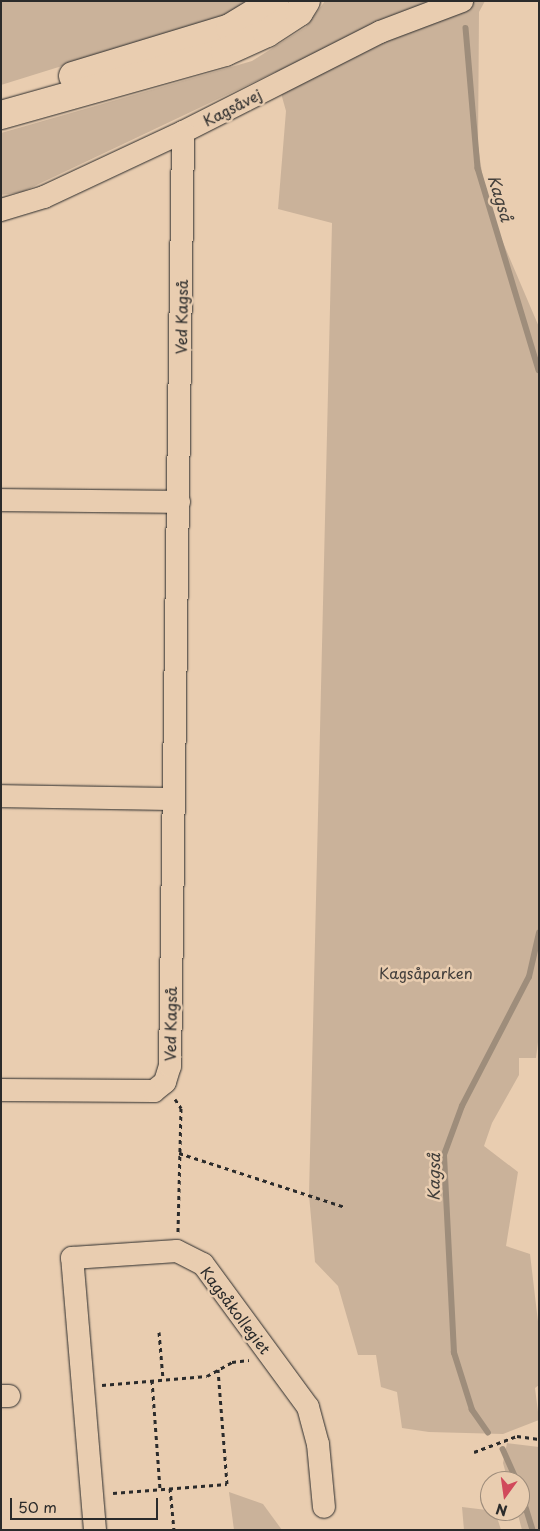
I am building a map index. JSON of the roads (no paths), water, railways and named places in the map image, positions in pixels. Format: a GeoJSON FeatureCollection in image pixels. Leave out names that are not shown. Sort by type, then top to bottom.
{"type":"FeatureCollection","features":[{"type":"Feature","properties":{"kind":"highway"},"geometry":{"type":"LineString","coordinates":[[1,97],[230,28],[274,1]]}},
{"type":"Feature","properties":{"kind":"highway"},"geometry":{"type":"LineString","coordinates":[[1,115],[225,52],[268,33],[299,12],[306,1]]}},
{"type":"Feature","properties":{"kind":"street","name":"Kagsåvej"},"geometry":{"type":"LineString","coordinates":[[1,210],[44,197],[183,132],[380,32],[462,1]]}},
{"type":"Feature","properties":{"kind":"street","name":"Ved Kagså"},"geometry":{"type":"LineString","coordinates":[[1,1090],[154,1091],[165,1082],[170,1066],[183,132]]}},
{"type":"Feature","properties":{"kind":"street"},"geometry":{"type":"LineString","coordinates":[[1,500],[179,502]]}},
{"type":"Feature","properties":{"kind":"street"},"geometry":{"type":"LineString","coordinates":[[1,796],[173,799]]}},
{"type":"Feature","properties":{"kind":"street","name":"Kagsåkollegiet"},"geometry":{"type":"LineString","coordinates":[[95,1530],[72,1258],[177,1251],[203,1264],[308,1407],[318,1444],[324,1508]]}},
{"type":"Feature","properties":{"kind":"waterway","name":"Kagså"},"geometry":{"type":"LineString","coordinates":[[466,28],[478,168],[539,370]]}},
{"type":"Feature","properties":{"kind":"waterway","name":"Kagså"},"geometry":{"type":"LineString","coordinates":[[488,1433],[472,1410],[454,1353],[444,1155],[462,1106],[529,977],[539,933]]}},
{"type":"Feature","properties":{"kind":"waterway","name":"Kagså"},"geometry":{"type":"LineString","coordinates":[[503,1449],[513,1471]]}},
{"type":"Feature","properties":{"kind":"waterway","name":"Kagså"},"geometry":{"type":"LineString","coordinates":[[530,1520],[533,1530]]}},
{"type":"Feature","properties":{"kind":"park label","name":"Kagsåparken"},"geometry":{"type":"Point","coordinates":[426,973]}}]}
